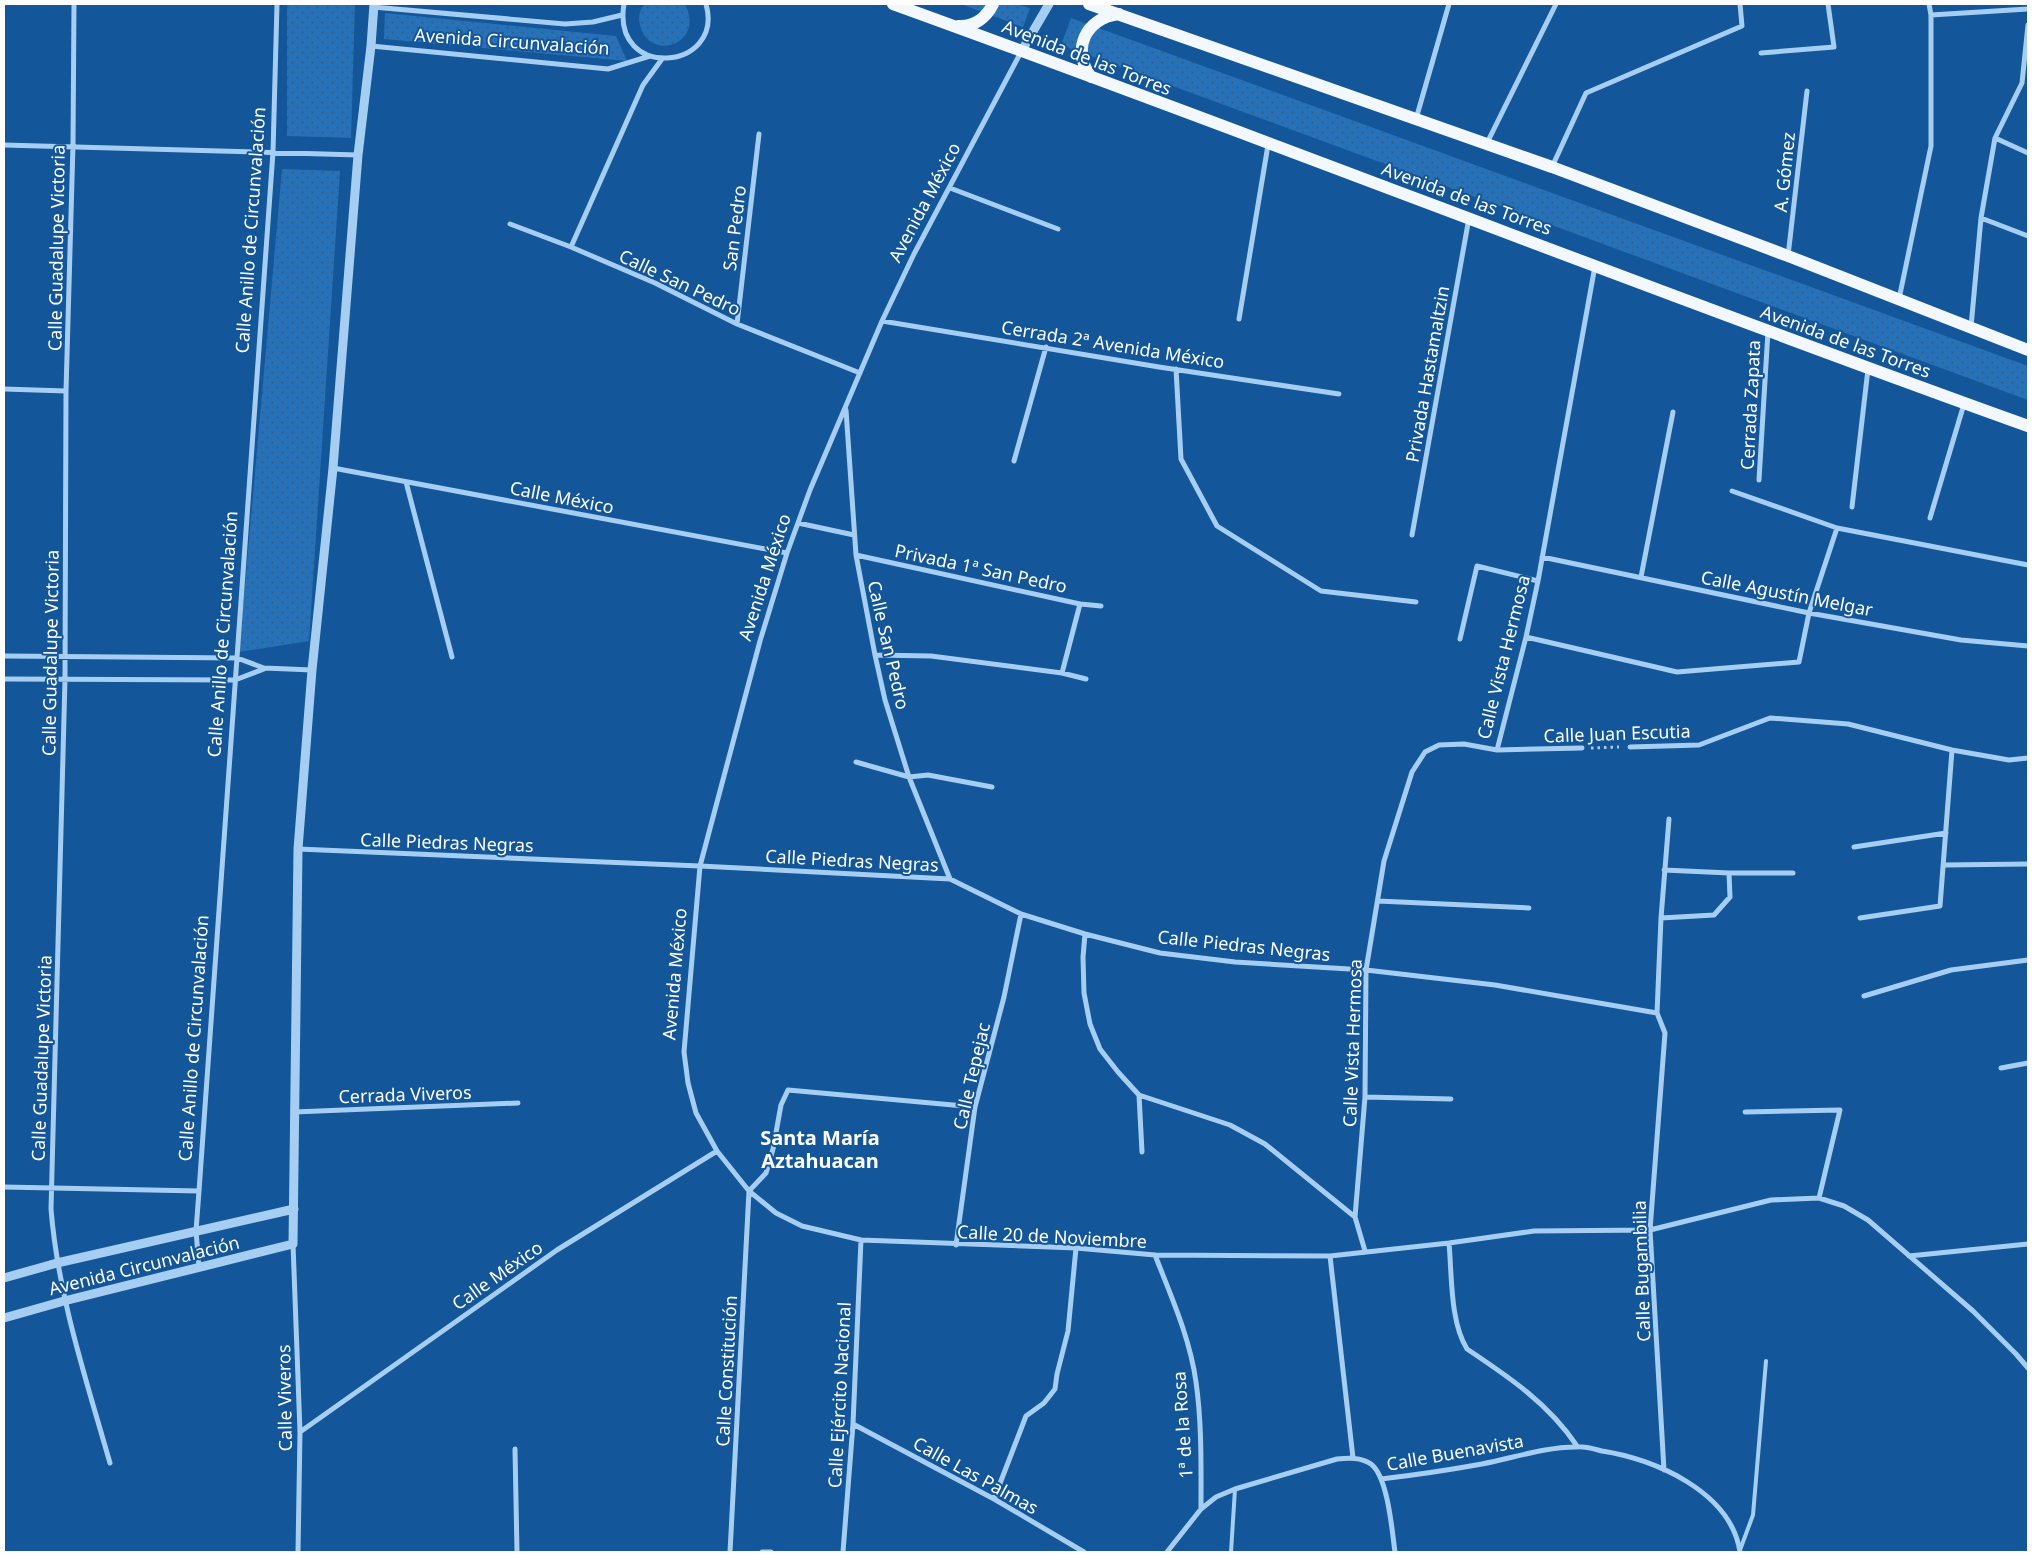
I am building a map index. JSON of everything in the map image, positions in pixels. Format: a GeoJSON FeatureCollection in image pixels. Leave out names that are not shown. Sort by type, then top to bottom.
{"type":"FeatureCollection","features":[{"type":"Feature","properties":{"kind":"main road","name":"Avenida de las Torres"},"geometry":{"type":"LineString","coordinates":[[892,4],[956,26],[1768,331],[2028,426]]}},
{"type":"Feature","properties":{"kind":"main road"},"geometry":{"type":"LineString","coordinates":[[956,26],[964,26],[981,20],[993,4]]}},
{"type":"Feature","properties":{"kind":"main road"},"geometry":{"type":"LineString","coordinates":[[1089,4],[1552,167],[1788,256],[2028,350]]}},
{"type":"Feature","properties":{"kind":"main road"},"geometry":{"type":"LineString","coordinates":[[1091,77],[1082,61],[1081,52],[1085,35],[1096,22],[1119,14]]}},
{"type":"Feature","properties":{"kind":"street","name":"Calle Guadalupe Victoria"},"geometry":{"type":"LineString","coordinates":[[74,4],[73,145],[66,391],[65,680],[51,1209],[57,1263],[64,1301],[110,1463]]}},
{"type":"Feature","properties":{"kind":"street","name":"Calle Anillo de Circunvalación"},"geometry":{"type":"LineString","coordinates":[[199,1267],[196,1231],[273,152],[277,4]]}},
{"type":"Feature","properties":{"kind":"street"},"geometry":{"type":"LineString","coordinates":[[624,4],[622,15],[624,28],[630,40],[638,50],[662,59],[681,56],[697,45],[706,29],[708,19],[706,4]]}},
{"type":"Feature","properties":{"kind":"street","name":"Avenida México"},"geometry":{"type":"LineString","coordinates":[[749,1191],[717,1151],[696,1113],[688,1083],[684,1052],[700,866],[760,641],[787,553],[845,406],[914,254],[1049,4]]}},
{"type":"Feature","properties":{"kind":"street"},"geometry":{"type":"LineString","coordinates":[[1416,120],[1448,4]]}},
{"type":"Feature","properties":{"kind":"street"},"geometry":{"type":"LineString","coordinates":[[1487,144],[1556,4]]}},
{"type":"Feature","properties":{"kind":"street"},"geometry":{"type":"LineString","coordinates":[[1552,167],[1586,93],[1742,26],[1740,4]]}},
{"type":"Feature","properties":{"kind":"street"},"geometry":{"type":"LineString","coordinates":[[1761,52],[1834,47],[1828,4]]}},
{"type":"Feature","properties":{"kind":"street"},"geometry":{"type":"LineString","coordinates":[[1899,300],[1931,146],[1931,15],[1929,4]]}},
{"type":"Feature","properties":{"kind":"street"},"geometry":{"type":"LineString","coordinates":[[293,1244],[298,849],[312,670],[333,468],[358,156],[371,46],[373,5]]}},
{"type":"Feature","properties":{"kind":"street","name":"Avenida Circunvalación"},"geometry":{"type":"LineString","coordinates":[[373,5],[565,24],[593,22],[622,15]]}},
{"type":"Feature","properties":{"kind":"street"},"geometry":{"type":"LineString","coordinates":[[1931,15],[2028,9]]}},
{"type":"Feature","properties":{"kind":"street"},"geometry":{"type":"LineString","coordinates":[[1970,328],[1981,218],[1995,138],[2022,84],[2028,25]]}},
{"type":"Feature","properties":{"kind":"street","name":"Avenida Circunvalación"},"geometry":{"type":"LineString","coordinates":[[371,46],[608,69],[650,56]]}},
{"type":"Feature","properties":{"kind":"street"},"geometry":{"type":"LineString","coordinates":[[571,248],[643,85],[662,59]]}},
{"type":"Feature","properties":{"kind":"street","name":"A. Gómez"},"geometry":{"type":"LineString","coordinates":[[1788,256],[1807,91]]}},
{"type":"Feature","properties":{"kind":"street","name":"San Pedro"},"geometry":{"type":"LineString","coordinates":[[737,324],[759,134]]}},
{"type":"Feature","properties":{"kind":"street"},"geometry":{"type":"LineString","coordinates":[[1995,138],[2028,153]]}},
{"type":"Feature","properties":{"kind":"street"},"geometry":{"type":"LineString","coordinates":[[4,144],[358,156]]}},
{"type":"Feature","properties":{"kind":"street"},"geometry":{"type":"LineString","coordinates":[[1239,319],[1269,144]]}},
{"type":"Feature","properties":{"kind":"street"},"geometry":{"type":"LineString","coordinates":[[950,188],[1058,229]]}},
{"type":"Feature","properties":{"kind":"street","name":"Privada Hastamaltzin"},"geometry":{"type":"LineString","coordinates":[[1412,535],[1470,218]]}},
{"type":"Feature","properties":{"kind":"street"},"geometry":{"type":"LineString","coordinates":[[1981,218],[2028,236]]}},
{"type":"Feature","properties":{"kind":"street","name":"Calle San Pedro"},"geometry":{"type":"LineString","coordinates":[[510,224],[655,283],[737,324],[860,373]]}},
{"type":"Feature","properties":{"kind":"street","name":"Calle Vista Hermosa"},"geometry":{"type":"LineString","coordinates":[[1365,1251],[1355,1217],[1365,1097],[1366,970],[1384,861],[1412,772],[1425,752],[1439,745],[1464,744],[1497,750],[1526,637],[1538,581],[1595,265]]}},
{"type":"Feature","properties":{"kind":"street","name":"Cerrada 2ª Avenida México"},"geometry":{"type":"LineString","coordinates":[[882,321],[1339,394]]}},
{"type":"Feature","properties":{"kind":"street","name":"Cerrada Zapata"},"geometry":{"type":"LineString","coordinates":[[1759,480],[1768,331]]}},
{"type":"Feature","properties":{"kind":"street"},"geometry":{"type":"LineString","coordinates":[[1014,461],[1046,347]]}},
{"type":"Feature","properties":{"kind":"street"},"geometry":{"type":"LineString","coordinates":[[1852,507],[1868,368]]}},
{"type":"Feature","properties":{"kind":"street"},"geometry":{"type":"LineString","coordinates":[[1176,369],[1181,459],[1217,526],[1321,591],[1416,602]]}},
{"type":"Feature","properties":{"kind":"street"},"geometry":{"type":"LineString","coordinates":[[4,390],[66,391]]}},
{"type":"Feature","properties":{"kind":"street"},"geometry":{"type":"LineString","coordinates":[[1930,518],[1964,403]]}},
{"type":"Feature","properties":{"kind":"street","name":"Calle San Pedro"},"geometry":{"type":"LineString","coordinates":[[845,406],[856,555],[875,656],[885,700],[909,777],[950,879]]}},
{"type":"Feature","properties":{"kind":"street"},"geometry":{"type":"LineString","coordinates":[[1641,577],[1673,412]]}},
{"type":"Feature","properties":{"kind":"street","name":"Calle México"},"geometry":{"type":"LineString","coordinates":[[333,468],[787,553]]}},
{"type":"Feature","properties":{"kind":"street"},"geometry":{"type":"LineString","coordinates":[[406,482],[452,657]]}},
{"type":"Feature","properties":{"kind":"street"},"geometry":{"type":"LineString","coordinates":[[1732,491],[1837,528],[2028,565]]}},
{"type":"Feature","properties":{"kind":"street"},"geometry":{"type":"LineString","coordinates":[[798,523],[854,535]]}},
{"type":"Feature","properties":{"kind":"street"},"geometry":{"type":"LineString","coordinates":[[1526,637],[1677,672],[1800,662],[1809,613],[1837,528]]}},
{"type":"Feature","properties":{"kind":"street","name":"Privada 1ª San Pedro"},"geometry":{"type":"LineString","coordinates":[[856,555],[1080,604],[1101,606]]}},
{"type":"Feature","properties":{"kind":"street","name":"Calle Agustín Melgar"},"geometry":{"type":"LineString","coordinates":[[1542,557],[1809,613],[1961,640],[2028,646]]}},
{"type":"Feature","properties":{"kind":"street"},"geometry":{"type":"LineString","coordinates":[[1460,639],[1477,566],[1538,581]]}},
{"type":"Feature","properties":{"kind":"street"},"geometry":{"type":"LineString","coordinates":[[1062,673],[1080,604]]}},
{"type":"Feature","properties":{"kind":"street"},"geometry":{"type":"LineString","coordinates":[[4,656],[237,658],[264,668],[312,670]]}},
{"type":"Feature","properties":{"kind":"street"},"geometry":{"type":"LineString","coordinates":[[875,656],[931,656],[1062,673],[1086,679]]}},
{"type":"Feature","properties":{"kind":"street"},"geometry":{"type":"LineString","coordinates":[[4,679],[235,680],[264,668]]}},
{"type":"Feature","properties":{"kind":"street","name":"Calle Juan Escutia"},"geometry":{"type":"LineString","coordinates":[[1630,747],[1699,745],[1770,718],[1848,724],[1952,750],[2009,760],[2028,758]]}},
{"type":"Feature","properties":{"kind":"street","name":"Calle Juan Escutia"},"geometry":{"type":"LineString","coordinates":[[1497,750],[1582,748]]}},
{"type":"Feature","properties":{"kind":"street"},"geometry":{"type":"LineString","coordinates":[[1860,918],[1940,906],[1952,750]]}},
{"type":"Feature","properties":{"kind":"street"},"geometry":{"type":"LineString","coordinates":[[856,762],[909,777],[928,775],[992,787]]}},
{"type":"Feature","properties":{"kind":"street"},"geometry":{"type":"LineString","coordinates":[[1657,1013],[1661,918],[1669,819]]}},
{"type":"Feature","properties":{"kind":"street"},"geometry":{"type":"LineString","coordinates":[[1854,847],[1946,834]]}},
{"type":"Feature","properties":{"kind":"street","name":"Calle Piedras Negras"},"geometry":{"type":"LineString","coordinates":[[298,849],[950,879],[1021,914],[1085,934],[1160,953],[1235,962],[1366,970],[1495,985],[1657,1013]]}},
{"type":"Feature","properties":{"kind":"street"},"geometry":{"type":"LineString","coordinates":[[1944,865],[2028,864]]}},
{"type":"Feature","properties":{"kind":"street"},"geometry":{"type":"LineString","coordinates":[[1664,870],[1793,873]]}},
{"type":"Feature","properties":{"kind":"street"},"geometry":{"type":"LineString","coordinates":[[1661,918],[1714,915],[1730,897],[1729,873]]}},
{"type":"Feature","properties":{"kind":"street"},"geometry":{"type":"LineString","coordinates":[[1378,901],[1529,908]]}},
{"type":"Feature","properties":{"kind":"street","name":"Calle Tepejac"},"geometry":{"type":"LineString","coordinates":[[956,1245],[976,1107],[1004,997],[1021,914]]}},
{"type":"Feature","properties":{"kind":"street"},"geometry":{"type":"LineString","coordinates":[[1085,934],[1083,957],[1084,993],[1090,1024],[1100,1049],[1139,1095],[1230,1125],[1265,1144],[1355,1217]]}},
{"type":"Feature","properties":{"kind":"street"},"geometry":{"type":"LineString","coordinates":[[1864,996],[1951,970],[2028,960]]}},
{"type":"Feature","properties":{"kind":"street","name":"Calle Bugambilia"},"geometry":{"type":"LineString","coordinates":[[1657,1013],[1665,1033],[1650,1230],[1664,1470]]}},
{"type":"Feature","properties":{"kind":"street"},"geometry":{"type":"LineString","coordinates":[[2001,1068],[2028,1063]]}},
{"type":"Feature","properties":{"kind":"street"},"geometry":{"type":"LineString","coordinates":[[749,1191],[766,1173],[773,1149],[781,1105],[788,1090],[976,1107]]}},
{"type":"Feature","properties":{"kind":"street"},"geometry":{"type":"LineString","coordinates":[[1139,1095],[1142,1152]]}},
{"type":"Feature","properties":{"kind":"street"},"geometry":{"type":"LineString","coordinates":[[1365,1097],[1451,1099]]}},
{"type":"Feature","properties":{"kind":"street","name":"Cerrada Viveros"},"geometry":{"type":"LineString","coordinates":[[294,1112],[518,1103]]}},
{"type":"Feature","properties":{"kind":"street"},"geometry":{"type":"LineString","coordinates":[[1745,1112],[1840,1110],[1819,1198],[1844,1206],[1868,1220],[1973,1311],[2028,1368]]}},
{"type":"Feature","properties":{"kind":"street","name":"Calle México"},"geometry":{"type":"LineString","coordinates":[[300,1432],[557,1250],[717,1151]]}},
{"type":"Feature","properties":{"kind":"street"},"geometry":{"type":"LineString","coordinates":[[4,1187],[199,1191]]}},
{"type":"Feature","properties":{"kind":"street","name":"Calle 20 de Noviembre"},"geometry":{"type":"LineString","coordinates":[[749,1191],[776,1213],[802,1226],[860,1240],[1076,1248],[1155,1255],[1330,1256],[1449,1243],[1534,1231],[1650,1230],[1771,1200],[1819,1198]]}},
{"type":"Feature","properties":{"kind":"street","name":"Calle Constitución"},"geometry":{"type":"LineString","coordinates":[[730,1552],[749,1191]]}},
{"type":"Feature","properties":{"kind":"street","name":"Avenida Circunvalación"},"geometry":{"type":"LineString","coordinates":[[4,1278],[57,1263],[294,1209]]}},
{"type":"Feature","properties":{"kind":"street","name":"Calle Ejército Nacional"},"geometry":{"type":"LineString","coordinates":[[843,1552],[853,1424],[860,1240]]}},
{"type":"Feature","properties":{"kind":"street"},"geometry":{"type":"LineString","coordinates":[[1449,1243],[1456,1321],[1460,1338],[1467,1349],[1535,1398],[1563,1425],[1576,1446]]}},
{"type":"Feature","properties":{"kind":"street","name":"Avenida Circunvalación"},"geometry":{"type":"LineString","coordinates":[[4,1318],[64,1301],[293,1244]]}},
{"type":"Feature","properties":{"kind":"street","name":"Calle Viveros"},"geometry":{"type":"LineString","coordinates":[[293,1244],[300,1432],[298,1552]]}},
{"type":"Feature","properties":{"kind":"street"},"geometry":{"type":"LineString","coordinates":[[1910,1256],[2028,1244]]}},
{"type":"Feature","properties":{"kind":"street"},"geometry":{"type":"LineString","coordinates":[[994,1499],[1026,1416],[1044,1403],[1055,1389],[1056,1374],[1068,1331],[1076,1248]]}},
{"type":"Feature","properties":{"kind":"street","name":"1ª de la Rosa"},"geometry":{"type":"LineString","coordinates":[[1155,1255],[1181,1323],[1196,1382],[1201,1447],[1201,1509]]}},
{"type":"Feature","properties":{"kind":"street"},"geometry":{"type":"LineString","coordinates":[[1167,1552],[1201,1509],[1216,1497],[1235,1489],[1337,1459],[1353,1458],[1330,1256]]}},
{"type":"Feature","properties":{"kind":"street","name":"Calle Las Palmas"},"geometry":{"type":"LineString","coordinates":[[853,1424],[994,1499],[1084,1552]]}},
{"type":"Feature","properties":{"kind":"street","name":"Calle Buenavista"},"geometry":{"type":"LineString","coordinates":[[1353,1458],[1371,1464],[1381,1479],[1472,1466],[1543,1450],[1576,1446],[1622,1454],[1664,1470],[1696,1487],[1717,1506],[1732,1528],[1740,1551]]}},
{"type":"Feature","properties":{"kind":"street"},"geometry":{"type":"LineString","coordinates":[[515,1449],[516,1552]]}},
{"type":"Feature","properties":{"kind":"street"},"geometry":{"type":"LineString","coordinates":[[1381,1479],[1389,1507],[1395,1552]]}},
{"type":"Feature","properties":{"kind":"street"},"geometry":{"type":"LineString","coordinates":[[762,1552],[771,1552]]}},
{"type":"Feature","properties":{"kind":"lane"},"geometry":{"type":"LineString","coordinates":[[1740,1551],[1753,1515],[1766,1361]]}},
{"type":"Feature","properties":{"kind":"lane"},"geometry":{"type":"LineString","coordinates":[[1231,1552],[1235,1489]]}},
{"type":"Feature","properties":{"kind":"path","name":"Calle Juan Escutia"},"geometry":{"type":"LineString","coordinates":[[1582,748],[1630,747]]}},
{"type":"Feature","properties":{"kind":"shaded area"},"geometry":{"type":"Polygon","coordinates":[[[287,4],[355,4],[351,138],[287,136],[287,4]]]}},
{"type":"Feature","properties":{"kind":"shaded area"},"geometry":{"type":"Polygon","coordinates":[[[645,4],[685,4],[689,18],[688,30],[682,39],[673,44],[663,46],[653,43],[645,36],[639,20],[640,11],[645,4]]]}},
{"type":"Feature","properties":{"kind":"shaded area"},"geometry":{"type":"Polygon","coordinates":[[[961,4],[1017,4],[1030,8],[1023,27],[961,4]]]}},
{"type":"Feature","properties":{"kind":"shaded area"},"geometry":{"type":"Polygon","coordinates":[[[385,13],[616,36],[627,61],[384,39],[385,13]]]}},
{"type":"Feature","properties":{"kind":"shaded area"},"geometry":{"type":"Polygon","coordinates":[[[1071,18],[2028,366],[2028,400],[1061,45],[1071,18]]]}},
{"type":"Feature","properties":{"kind":"shaded area"},"geometry":{"type":"Polygon","coordinates":[[[282,169],[340,171],[309,641],[239,652],[282,169]]]}},
{"type":"Feature","properties":{"kind":"district","name":"Santa María Aztahuacan"},"geometry":{"type":"Point","coordinates":[820,1148]}}]}
